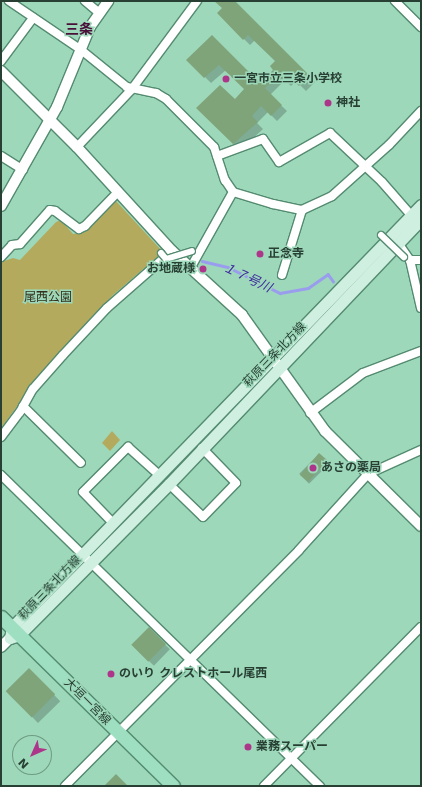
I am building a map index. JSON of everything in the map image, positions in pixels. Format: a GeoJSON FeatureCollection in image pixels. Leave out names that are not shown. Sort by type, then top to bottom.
{"type":"FeatureCollection","features":[{"type":"Feature","properties":{"kind":"main road","name":"萩原三条北方線"},"geometry":{"type":"LineString","coordinates":[[86,559],[113,523],[158,474],[398,243],[416,217],[421,205]]}},
{"type":"Feature","properties":{"kind":"main road","name":"萩原三条北方線"},"geometry":{"type":"LineString","coordinates":[[9,635],[86,559],[169,484],[275,363],[416,217]]}},
{"type":"Feature","properties":{"kind":"main road","name":"大垣一宮線"},"geometry":{"type":"LineString","coordinates":[[1,617],[9,635],[114,735],[173,786]]}},
{"type":"Feature","properties":{"kind":"main road","name":"大垣一宮線"},"geometry":{"type":"LineString","coordinates":[[114,735],[161,786]]}},
{"type":"Feature","properties":{"kind":"street"},"geometry":{"type":"LineString","coordinates":[[9,1],[80,49],[132,89],[156,93],[166,99],[204,137],[217,156],[225,180],[233,192],[302,210],[332,196],[366,166],[421,111]]}},
{"type":"Feature","properties":{"kind":"street"},"geometry":{"type":"LineString","coordinates":[[85,1],[98,12]]}},
{"type":"Feature","properties":{"kind":"street"},"geometry":{"type":"LineString","coordinates":[[1,206],[23,170],[50,120],[80,49],[98,12],[108,1]]}},
{"type":"Feature","properties":{"kind":"street"},"geometry":{"type":"LineString","coordinates":[[77,147],[132,89],[197,1]]}},
{"type":"Feature","properties":{"kind":"street"},"geometry":{"type":"LineString","coordinates":[[395,1],[421,27]]}},
{"type":"Feature","properties":{"kind":"street"},"geometry":{"type":"LineString","coordinates":[[1,61],[33,18]]}},
{"type":"Feature","properties":{"kind":"street"},"geometry":{"type":"LineString","coordinates":[[1,71],[77,147],[172,251],[242,315],[310,413],[368,474],[421,526]]}},
{"type":"Feature","properties":{"kind":"street"},"geometry":{"type":"LineString","coordinates":[[217,156],[263,139],[279,162],[330,133],[366,166],[416,217]]}},
{"type":"Feature","properties":{"kind":"street"},"geometry":{"type":"LineString","coordinates":[[1,156],[23,170]]}},
{"type":"Feature","properties":{"kind":"street"},"geometry":{"type":"LineString","coordinates":[[1,257],[12,245],[20,244],[50,210],[56,211],[78,229],[85,226],[118,192]]}},
{"type":"Feature","properties":{"kind":"street"},"geometry":{"type":"LineString","coordinates":[[191,267],[233,192]]}},
{"type":"Feature","properties":{"kind":"street"},"geometry":{"type":"LineString","coordinates":[[282,275],[302,210]]}},
{"type":"Feature","properties":{"kind":"street"},"geometry":{"type":"LineString","coordinates":[[381,235],[407,259],[421,260]]}},
{"type":"Feature","properties":{"kind":"street"},"geometry":{"type":"LineString","coordinates":[[398,243],[407,259],[421,308]]}},
{"type":"Feature","properties":{"kind":"street"},"geometry":{"type":"LineString","coordinates":[[1,437],[33,389],[107,308],[172,251]]}},
{"type":"Feature","properties":{"kind":"street"},"geometry":{"type":"LineString","coordinates":[[161,253],[166,259],[192,251]]}},
{"type":"Feature","properties":{"kind":"street"},"geometry":{"type":"LineString","coordinates":[[310,413],[363,374],[421,351]]}},
{"type":"Feature","properties":{"kind":"street"},"geometry":{"type":"LineString","coordinates":[[23,406],[81,463]]}},
{"type":"Feature","properties":{"kind":"street"},"geometry":{"type":"LineString","coordinates":[[113,523],[83,492],[128,446],[158,474]]}},
{"type":"Feature","properties":{"kind":"street"},"geometry":{"type":"LineString","coordinates":[[169,484],[202,517],[236,482],[202,448]]}},
{"type":"Feature","properties":{"kind":"street"},"geometry":{"type":"LineString","coordinates":[[65,786],[190,658],[299,550],[368,474],[421,450]]}},
{"type":"Feature","properties":{"kind":"street"},"geometry":{"type":"LineString","coordinates":[[1,475],[320,786]]}},
{"type":"Feature","properties":{"kind":"street"},"geometry":{"type":"LineString","coordinates":[[264,786],[421,627]]}},
{"type":"Feature","properties":{"kind":"green space","name":"尾西公園"},"geometry":{"type":"Polygon","coordinates":[[[115,200],[163,252],[113,295],[24,397],[1,428],[1,262],[13,258],[20,260],[56,222],[61,220],[73,234],[81,233],[115,200]]]}},
{"type":"Feature","properties":{"kind":"green space"},"geometry":{"type":"Polygon","coordinates":[[[112,431],[120,440],[110,451],[102,443],[112,431]]]}},
{"type":"Feature","properties":{"kind":"building"},"geometry":{"type":"Polygon","coordinates":[[[214,1],[235,1],[309,75],[299,86],[289,76],[284,81],[278,75],[265,88],[282,105],[271,116],[261,106],[252,116],[258,122],[233,144],[196,108],[220,85],[235,99],[244,89],[219,65],[204,78],[186,60],[212,35],[260,83],[273,70],[270,66],[275,61],[248,35],[243,40],[217,13],[222,8],[214,1]]]}},
{"type":"Feature","properties":{"kind":"building"},"geometry":{"type":"Polygon","coordinates":[[[319,453],[327,460],[308,482],[300,475],[319,453]]]}},
{"type":"Feature","properties":{"kind":"building"},"geometry":{"type":"Polygon","coordinates":[[[149,627],[166,644],[148,662],[131,645],[149,627]]]}},
{"type":"Feature","properties":{"kind":"building"},"geometry":{"type":"Polygon","coordinates":[[[29,668],[55,694],[32,717],[6,691],[29,668]]]}},
{"type":"Feature","properties":{"kind":"building"},"geometry":{"type":"Polygon","coordinates":[[[116,774],[128,786],[104,786],[116,774]]]}},
{"type":"Feature","properties":{"kind":"waterway","name":"１７号川"},"geometry":{"type":"LineString","coordinates":[[202,261],[228,267],[280,293],[308,288],[328,274],[333,281]]}},
{"type":"Feature","properties":{"kind":"place","name":"一宮市立三条小学校"},"geometry":{"type":"Point","coordinates":[226,79]}},
{"type":"Feature","properties":{"kind":"place","name":"神社"},"geometry":{"type":"Point","coordinates":[328,103]}},
{"type":"Feature","properties":{"kind":"place","name":"正念寺"},"geometry":{"type":"Point","coordinates":[260,254]}},
{"type":"Feature","properties":{"kind":"place","name":"お地蔵様"},"geometry":{"type":"Point","coordinates":[203,269]}},
{"type":"Feature","properties":{"kind":"place","name":"あさの薬局"},"geometry":{"type":"Point","coordinates":[313,468]}},
{"type":"Feature","properties":{"kind":"place","name":"のいり クレストホール尾西"},"geometry":{"type":"Point","coordinates":[111,674]}},
{"type":"Feature","properties":{"kind":"place","name":"業務スーパー"},"geometry":{"type":"Point","coordinates":[248,747]}},
{"type":"Feature","properties":{"kind":"district","name":"三条"},"geometry":{"type":"Point","coordinates":[79,29]}}]}
